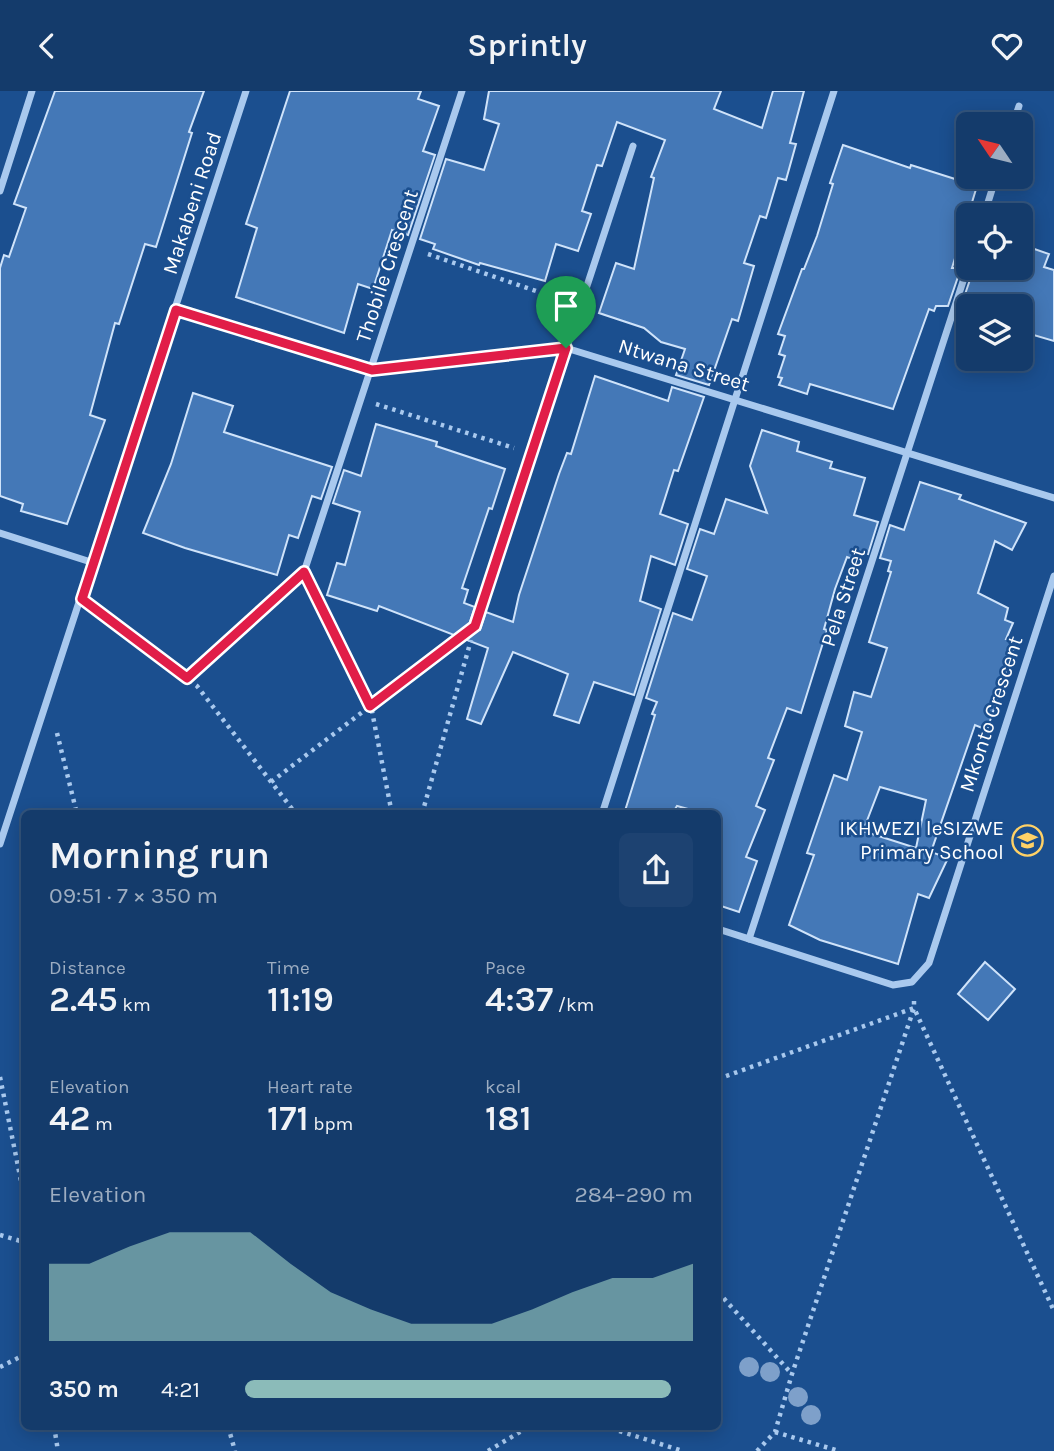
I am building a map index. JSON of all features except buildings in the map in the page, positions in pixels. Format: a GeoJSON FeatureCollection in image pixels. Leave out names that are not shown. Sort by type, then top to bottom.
{"type":"FeatureCollection","features":[{"type":"Feature","properties":{"kind":"street"},"geometry":{"type":"LineString","coordinates":[[0,191],[32,91]]}},
{"type":"Feature","properties":{"kind":"street","name":"Makabeni Road"},"geometry":{"type":"LineString","coordinates":[[0,844],[246,91]]}},
{"type":"Feature","properties":{"kind":"street","name":"Thobile Crescent"},"geometry":{"type":"LineString","coordinates":[[304,572],[462,91]]}},
{"type":"Feature","properties":{"kind":"street"},"geometry":{"type":"LineString","coordinates":[[604,810],[834,91]]}},
{"type":"Feature","properties":{"kind":"street"},"geometry":{"type":"LineString","coordinates":[[1016,112],[1018,106]]}},
{"type":"Feature","properties":{"kind":"street"},"geometry":{"type":"LineString","coordinates":[[475,626],[633,146]]}},
{"type":"Feature","properties":{"kind":"street","name":"Pela Street"},"geometry":{"type":"LineString","coordinates":[[749,939],[964,280]]}},
{"type":"Feature","properties":{"kind":"street","name":"Ntwana Street"},"geometry":{"type":"LineString","coordinates":[[176,310],[372,370],[566,348],[1054,498]]}},
{"type":"Feature","properties":{"kind":"street"},"geometry":{"type":"LineString","coordinates":[[0,533],[94,563]]}},
{"type":"Feature","properties":{"kind":"street","name":"Mkonto Crescent"},"geometry":{"type":"LineString","coordinates":[[912,982],[929,963],[1054,576]]}},
{"type":"Feature","properties":{"kind":"street"},"geometry":{"type":"LineString","coordinates":[[721,930],[893,985],[912,982]]}},
{"type":"Feature","properties":{"kind":"path"},"geometry":{"type":"LineString","coordinates":[[411,249],[579,306]]}},
{"type":"Feature","properties":{"kind":"path"},"geometry":{"type":"LineString","coordinates":[[362,399],[531,453]]}},
{"type":"Feature","properties":{"kind":"path"},"geometry":{"type":"LineString","coordinates":[[187,678],[304,572],[370,706],[391,810]]}},
{"type":"Feature","properties":{"kind":"path"},"geometry":{"type":"LineString","coordinates":[[82,599],[197,686],[293,810]]}},
{"type":"Feature","properties":{"kind":"path"},"geometry":{"type":"LineString","coordinates":[[271,782],[475,626]]}},
{"type":"Feature","properties":{"kind":"path"},"geometry":{"type":"LineString","coordinates":[[423,810],[475,626]]}},
{"type":"Feature","properties":{"kind":"path"},"geometry":{"type":"LineString","coordinates":[[49,698],[76,810]]}},
{"type":"Feature","properties":{"kind":"path"},"geometry":{"type":"LineString","coordinates":[[912,982],[914,1008],[1054,1311]]}},
{"type":"Feature","properties":{"kind":"path"},"geometry":{"type":"LineString","coordinates":[[721,1078],[914,1008]]}},
{"type":"Feature","properties":{"kind":"path"},"geometry":{"type":"LineString","coordinates":[[757,1451],[775,1432],[914,1008]]}},
{"type":"Feature","properties":{"kind":"path"},"geometry":{"type":"LineString","coordinates":[[0,1077],[21,1181]]}},
{"type":"Feature","properties":{"kind":"path"},"geometry":{"type":"LineString","coordinates":[[0,1235],[21,1242]]}},
{"type":"Feature","properties":{"kind":"path"},"geometry":{"type":"LineString","coordinates":[[721,1295],[792,1374]]}},
{"type":"Feature","properties":{"kind":"path"},"geometry":{"type":"LineString","coordinates":[[0,1367],[21,1356]]}},
{"type":"Feature","properties":{"kind":"path"},"geometry":{"type":"LineString","coordinates":[[55,1430],[58,1451]]}},
{"type":"Feature","properties":{"kind":"path"},"geometry":{"type":"LineString","coordinates":[[229,1430],[235,1451]]}},
{"type":"Feature","properties":{"kind":"path"},"geometry":{"type":"LineString","coordinates":[[488,1451],[523,1430]]}},
{"type":"Feature","properties":{"kind":"path"},"geometry":{"type":"LineString","coordinates":[[616,1430],[683,1451]]}},
{"type":"Feature","properties":{"kind":"path"},"geometry":{"type":"LineString","coordinates":[[775,1432],[839,1451]]}},
{"type":"Feature","properties":{"kind":"place","name":"IKHWEZI leSIZWE Primary School"},"geometry":{"type":"Point","coordinates":[1027,840]}},
{"type":"Feature","properties":{"kind":"route"},"geometry":{"type":"LineString","coordinates":[[176,310],[372,370],[566,348],[475,626],[370,706],[304,572],[187,678],[82,599],[176,310]]}}]}
